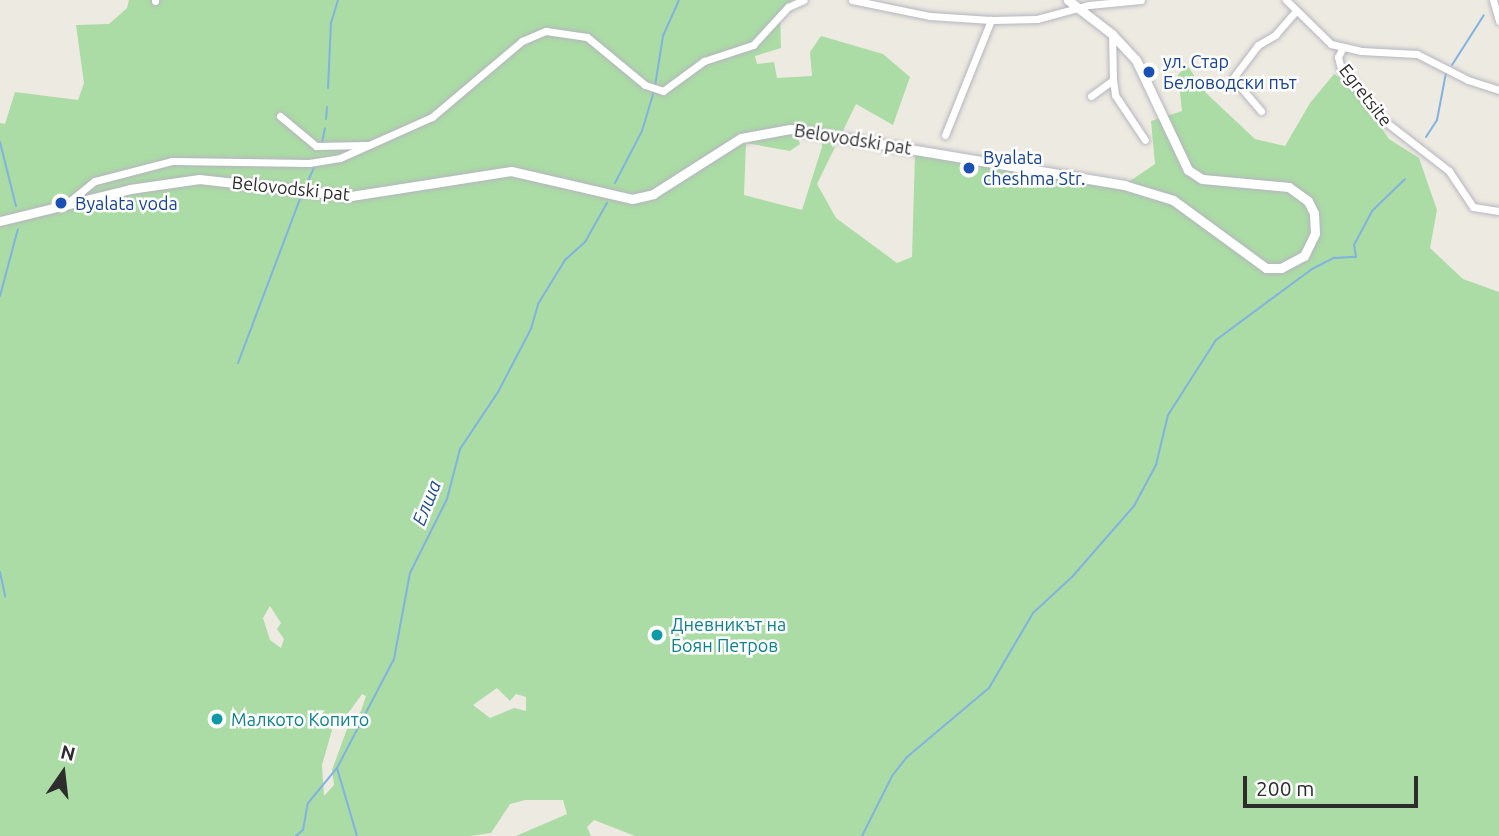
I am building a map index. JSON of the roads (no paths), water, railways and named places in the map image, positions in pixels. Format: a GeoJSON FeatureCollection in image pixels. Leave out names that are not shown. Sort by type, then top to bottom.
{"type":"FeatureCollection","features":[{"type":"Feature","properties":{"kind":"street"},"geometry":{"type":"LineString","coordinates":[[65,205],[95,181],[172,161],[320,163],[368,145],[453,104],[522,41],[546,31],[587,37],[655,90],[671,88],[704,61],[753,45],[788,8],[804,0]]}},
{"type":"Feature","properties":{"kind":"street"},"geometry":{"type":"LineString","coordinates":[[852,0],[930,16],[991,20],[1037,19],[1079,8],[1141,0]]}},
{"type":"Feature","properties":{"kind":"street","name":"Belovodski pat"},"geometry":{"type":"LineString","coordinates":[[0,221],[172,180],[228,181],[351,196],[504,171],[536,174],[615,199],[632,199],[653,194],[741,138],[790,129],[1124,186],[1173,200],[1253,262],[1281,268],[1304,256],[1315,233],[1314,213],[1308,201],[1289,187],[1202,179],[1188,170],[1147,78],[1112,34],[1068,0]]}},
{"type":"Feature","properties":{"kind":"street"},"geometry":{"type":"LineString","coordinates":[[1286,0],[1321,38],[1343,47],[1417,54],[1468,80],[1499,90]]}},
{"type":"Feature","properties":{"kind":"street"},"geometry":{"type":"LineString","coordinates":[[1493,0],[1499,21]]}},
{"type":"Feature","properties":{"kind":"street"},"geometry":{"type":"LineString","coordinates":[[1261,111],[1233,78],[1258,45],[1275,35],[1296,11]]}},
{"type":"Feature","properties":{"kind":"street"},"geometry":{"type":"LineString","coordinates":[[945,135],[991,20]]}},
{"type":"Feature","properties":{"kind":"street"},"geometry":{"type":"LineString","coordinates":[[1112,34],[1115,95],[1145,140]]}},
{"type":"Feature","properties":{"kind":"street","name":"Egretsite"},"geometry":{"type":"LineString","coordinates":[[1343,47],[1338,57],[1342,69],[1382,119],[1449,171],[1473,207],[1499,211]]}},
{"type":"Feature","properties":{"kind":"street"},"geometry":{"type":"LineString","coordinates":[[1091,96],[1113,80]]}},
{"type":"Feature","properties":{"kind":"street"},"geometry":{"type":"LineString","coordinates":[[280,116],[316,146],[326,148],[368,145]]}},
{"type":"Feature","properties":{"kind":"waterway"},"geometry":{"type":"LineString","coordinates":[[328,88],[331,23],[338,0]]}},
{"type":"Feature","properties":{"kind":"waterway","name":"Елша"},"geometry":{"type":"LineString","coordinates":[[655,86],[663,36],[679,0]]}},
{"type":"Feature","properties":{"kind":"waterway"},"geometry":{"type":"LineString","coordinates":[[1452,65],[1484,15]]}},
{"type":"Feature","properties":{"kind":"waterway"},"geometry":{"type":"LineString","coordinates":[[1426,137],[1437,120],[1446,73]]}},
{"type":"Feature","properties":{"kind":"waterway","name":"Елша"},"geometry":{"type":"LineString","coordinates":[[615,183],[642,131],[654,91]]}},
{"type":"Feature","properties":{"kind":"waterway"},"geometry":{"type":"LineString","coordinates":[[326,119],[327,107]]}},
{"type":"Feature","properties":{"kind":"waterway"},"geometry":{"type":"LineString","coordinates":[[322,143],[325,128]]}},
{"type":"Feature","properties":{"kind":"waterway"},"geometry":{"type":"LineString","coordinates":[[0,142],[16,206]]}},
{"type":"Feature","properties":{"kind":"waterway"},"geometry":{"type":"LineString","coordinates":[[306,186],[315,165]]}},
{"type":"Feature","properties":{"kind":"waterway"},"geometry":{"type":"LineString","coordinates":[[862,836],[892,776],[907,757],[989,688],[1033,613],[1072,577],[1134,506],[1156,465],[1168,415],[1216,340],[1312,269],[1334,258],[1356,257],[1354,245],[1372,211],[1405,179]]}},
{"type":"Feature","properties":{"kind":"waterway"},"geometry":{"type":"LineString","coordinates":[[238,363],[302,194]]}},
{"type":"Feature","properties":{"kind":"waterway","name":"Елша"},"geometry":{"type":"LineString","coordinates":[[357,836],[337,768],[394,659],[410,573],[447,499],[460,449],[498,392],[531,329],[538,304],[565,260],[585,242],[607,203]]}},
{"type":"Feature","properties":{"kind":"waterway"},"geometry":{"type":"LineString","coordinates":[[0,296],[18,229]]}},
{"type":"Feature","properties":{"kind":"waterway"},"geometry":{"type":"LineString","coordinates":[[0,572],[5,596]]}},
{"type":"Feature","properties":{"kind":"waterway"},"geometry":{"type":"LineString","coordinates":[[296,836],[303,830],[308,803],[337,768]]}},
{"type":"Feature","properties":{"kind":"place","name":"ул. Стар Беловодски път"},"geometry":{"type":"Point","coordinates":[1149,72]}},
{"type":"Feature","properties":{"kind":"place","name":"Byalata cheshma Str."},"geometry":{"type":"Point","coordinates":[969,168]}},
{"type":"Feature","properties":{"kind":"place","name":"Byalata voda"},"geometry":{"type":"Point","coordinates":[61,203]}},
{"type":"Feature","properties":{"kind":"place","name":"Дневникът на Боян Петров"},"geometry":{"type":"Point","coordinates":[657,635]}},
{"type":"Feature","properties":{"kind":"place","name":"Малкото Копито"},"geometry":{"type":"Point","coordinates":[217,719]}}]}
